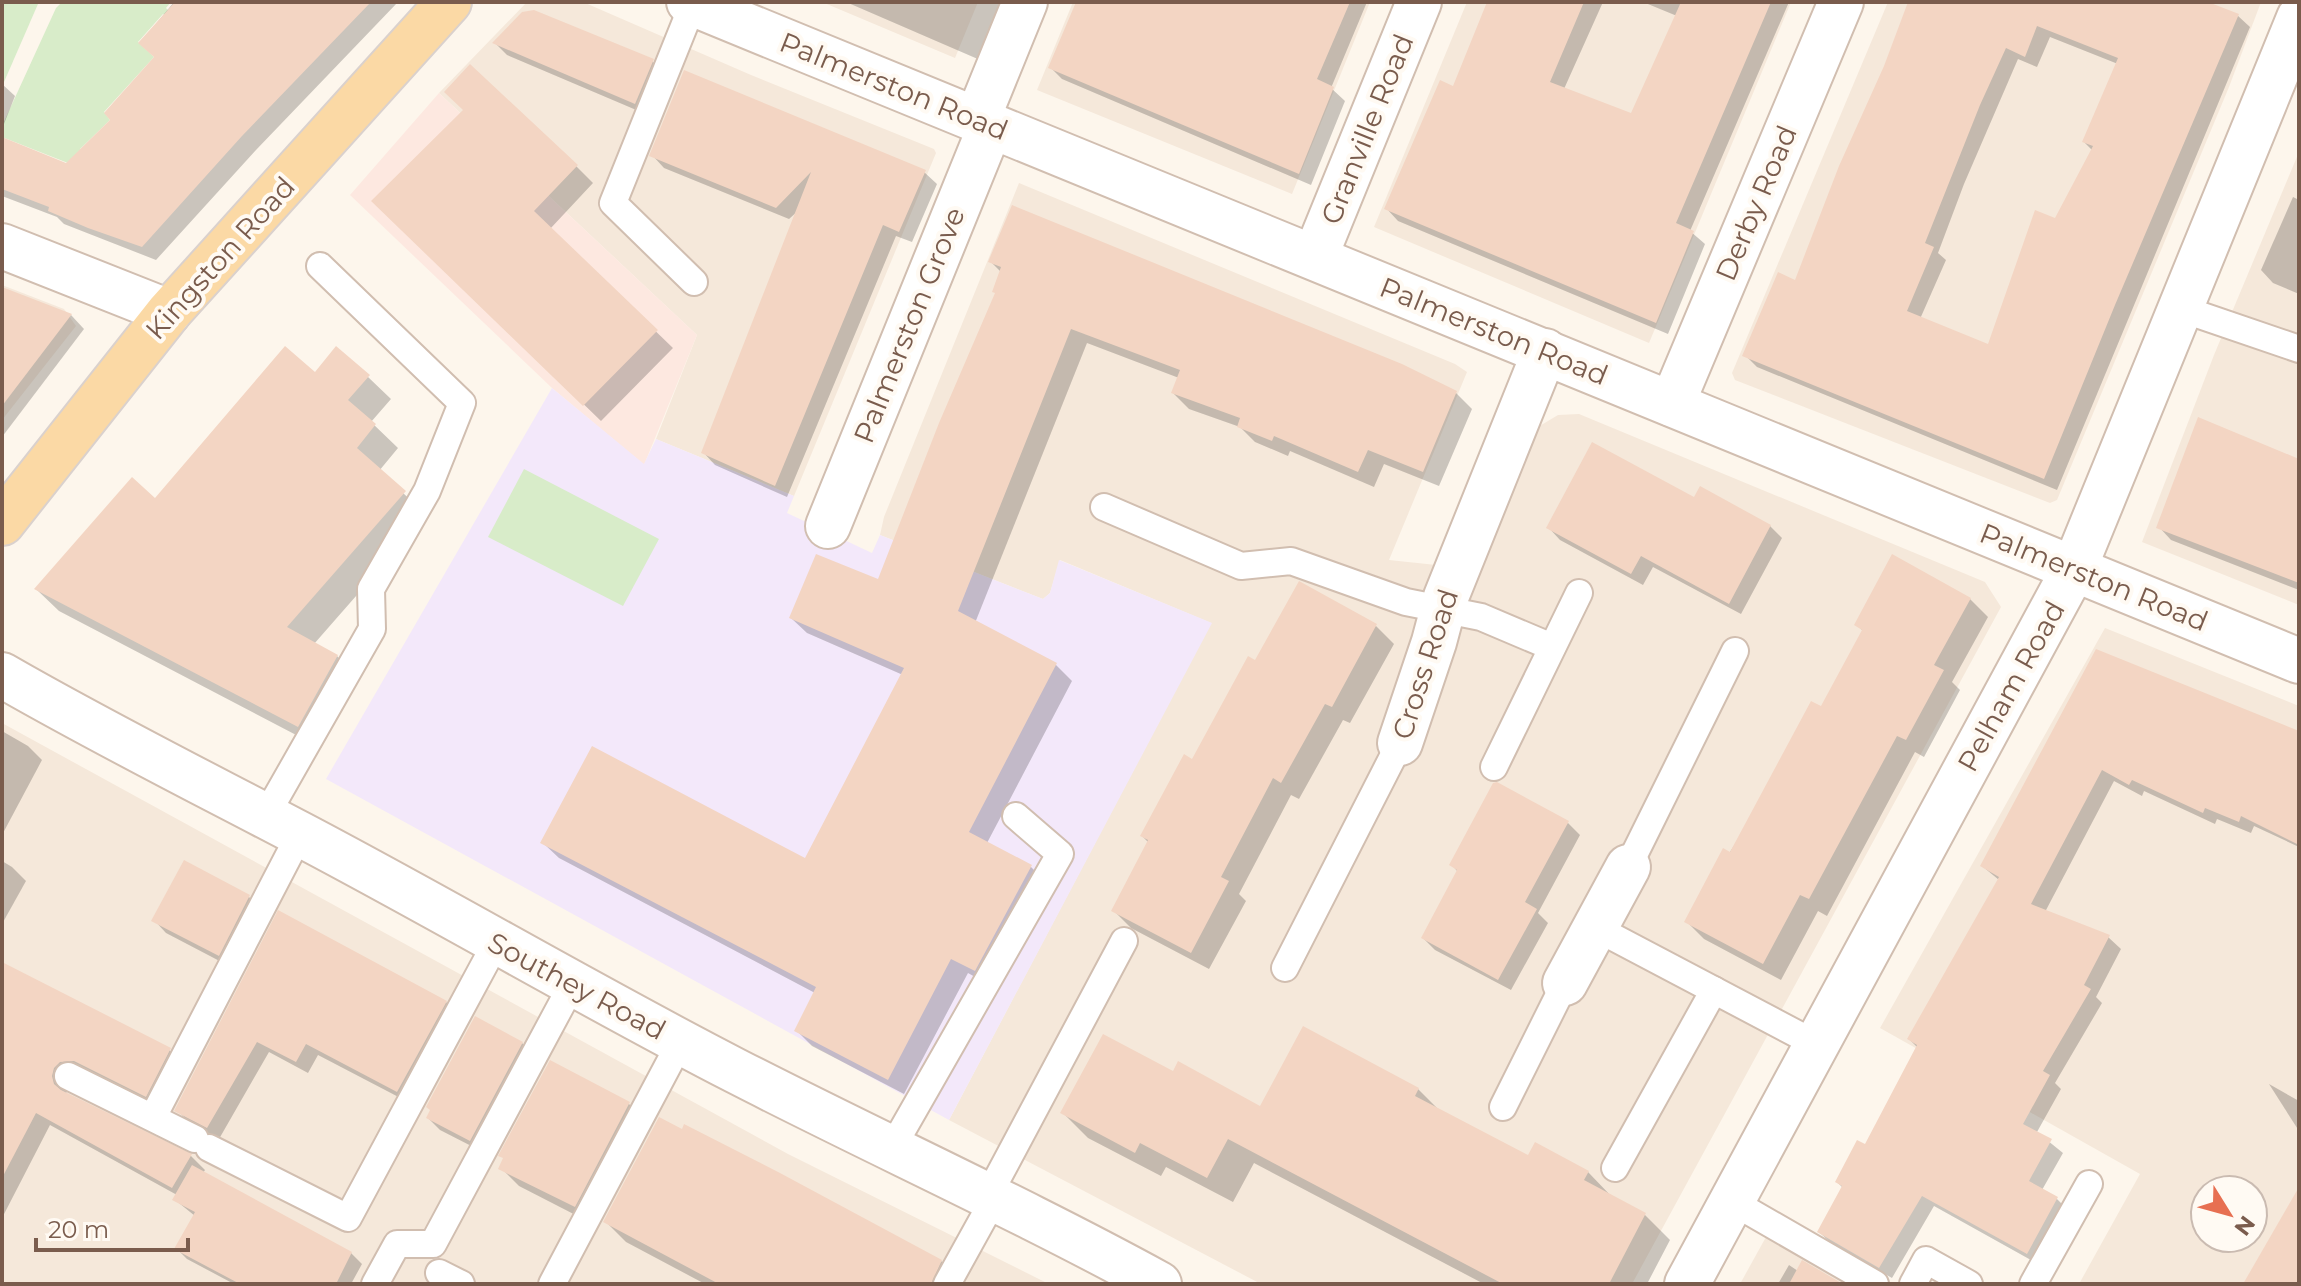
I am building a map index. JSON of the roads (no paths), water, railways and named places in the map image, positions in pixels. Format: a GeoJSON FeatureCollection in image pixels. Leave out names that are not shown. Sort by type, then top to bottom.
{"type":"FeatureCollection","features":[{"type":"Feature","properties":{"kind":"main road","name":"Kingston Road"},"geometry":{"type":"LineString","coordinates":[[2,523],[169,312],[449,2]]}},
{"type":"Feature","properties":{"kind":"street","name":"Palmerston Grove"},"geometry":{"type":"LineString","coordinates":[[828,526],[984,122],[1025,2]]}},
{"type":"Feature","properties":{"kind":"street","name":"Granville Road"},"geometry":{"type":"LineString","coordinates":[[1315,257],[1419,2]]}},
{"type":"Feature","properties":{"kind":"street","name":"Derby Road"},"geometry":{"type":"LineString","coordinates":[[1672,404],[1841,2]]}},
{"type":"Feature","properties":{"kind":"street","name":"Palmerston Road"},"geometry":{"type":"LineString","coordinates":[[691,3],[2299,661]]}},
{"type":"Feature","properties":{"kind":"street","name":"Pelham Road"},"geometry":{"type":"LineString","coordinates":[[1687,1284],[2074,569],[2299,18]]}},
{"type":"Feature","properties":{"kind":"street"},"geometry":{"type":"LineString","coordinates":[[2,246],[169,312]]}},
{"type":"Feature","properties":{"kind":"street","name":"Cross Road"},"geometry":{"type":"LineString","coordinates":[[1400,743],[1442,610],[1545,351]]}},
{"type":"Feature","properties":{"kind":"street","name":"Southey Road"},"geometry":{"type":"LineString","coordinates":[[2,675],[130,747],[283,825],[572,985],[991,1197],[1143,1280]]}},
{"type":"Feature","properties":{"kind":"street"},"geometry":{"type":"LineString","coordinates":[[1565,983],[1628,867]]}},
{"type":"Feature","properties":{"kind":"lane"},"geometry":{"type":"LineString","coordinates":[[691,3],[613,203],[694,282]]}},
{"type":"Feature","properties":{"kind":"lane"},"geometry":{"type":"LineString","coordinates":[[153,1117],[372,629],[371,589],[427,491],[462,403],[320,266]]}},
{"type":"Feature","properties":{"kind":"lane"},"geometry":{"type":"LineString","coordinates":[[2179,308],[2299,349]]}},
{"type":"Feature","properties":{"kind":"lane"},"geometry":{"type":"LineString","coordinates":[[1104,507],[1241,566],[1291,561],[1406,602],[1481,617],[1552,647]]}},
{"type":"Feature","properties":{"kind":"lane"},"geometry":{"type":"LineString","coordinates":[[1494,767],[1579,593]]}},
{"type":"Feature","properties":{"kind":"lane"},"geometry":{"type":"LineString","coordinates":[[1628,867],[1735,651]]}},
{"type":"Feature","properties":{"kind":"lane","name":"Cross Road"},"geometry":{"type":"LineString","coordinates":[[1285,968],[1400,743]]}},
{"type":"Feature","properties":{"kind":"lane"},"geometry":{"type":"LineString","coordinates":[[892,1148],[1060,854],[1016,816]]}},
{"type":"Feature","properties":{"kind":"lane"},"geometry":{"type":"LineString","coordinates":[[1596,928],[1816,1044]]}},
{"type":"Feature","properties":{"kind":"lane"},"geometry":{"type":"LineString","coordinates":[[947,1284],[1124,941]]}},
{"type":"Feature","properties":{"kind":"lane"},"geometry":{"type":"LineString","coordinates":[[68,1076],[348,1218],[496,943]]}},
{"type":"Feature","properties":{"kind":"lane"},"geometry":{"type":"LineString","coordinates":[[1503,1107],[1565,983]]}},
{"type":"Feature","properties":{"kind":"lane"},"geometry":{"type":"LineString","coordinates":[[375,1284],[397,1244],[433,1244],[572,985]]}},
{"type":"Feature","properties":{"kind":"lane"},"geometry":{"type":"LineString","coordinates":[[1615,1168],[1714,990]]}},
{"type":"Feature","properties":{"kind":"lane"},"geometry":{"type":"LineString","coordinates":[[552,1284],[681,1041]]}},
{"type":"Feature","properties":{"kind":"lane"},"geometry":{"type":"LineString","coordinates":[[2033,1284],[2089,1184]]}},
{"type":"Feature","properties":{"kind":"lane"},"geometry":{"type":"LineString","coordinates":[[1731,1201],[1875,1284]]}},
{"type":"Feature","properties":{"kind":"lane"},"geometry":{"type":"LineString","coordinates":[[1913,1284],[1926,1260],[1969,1284]]}}]}
